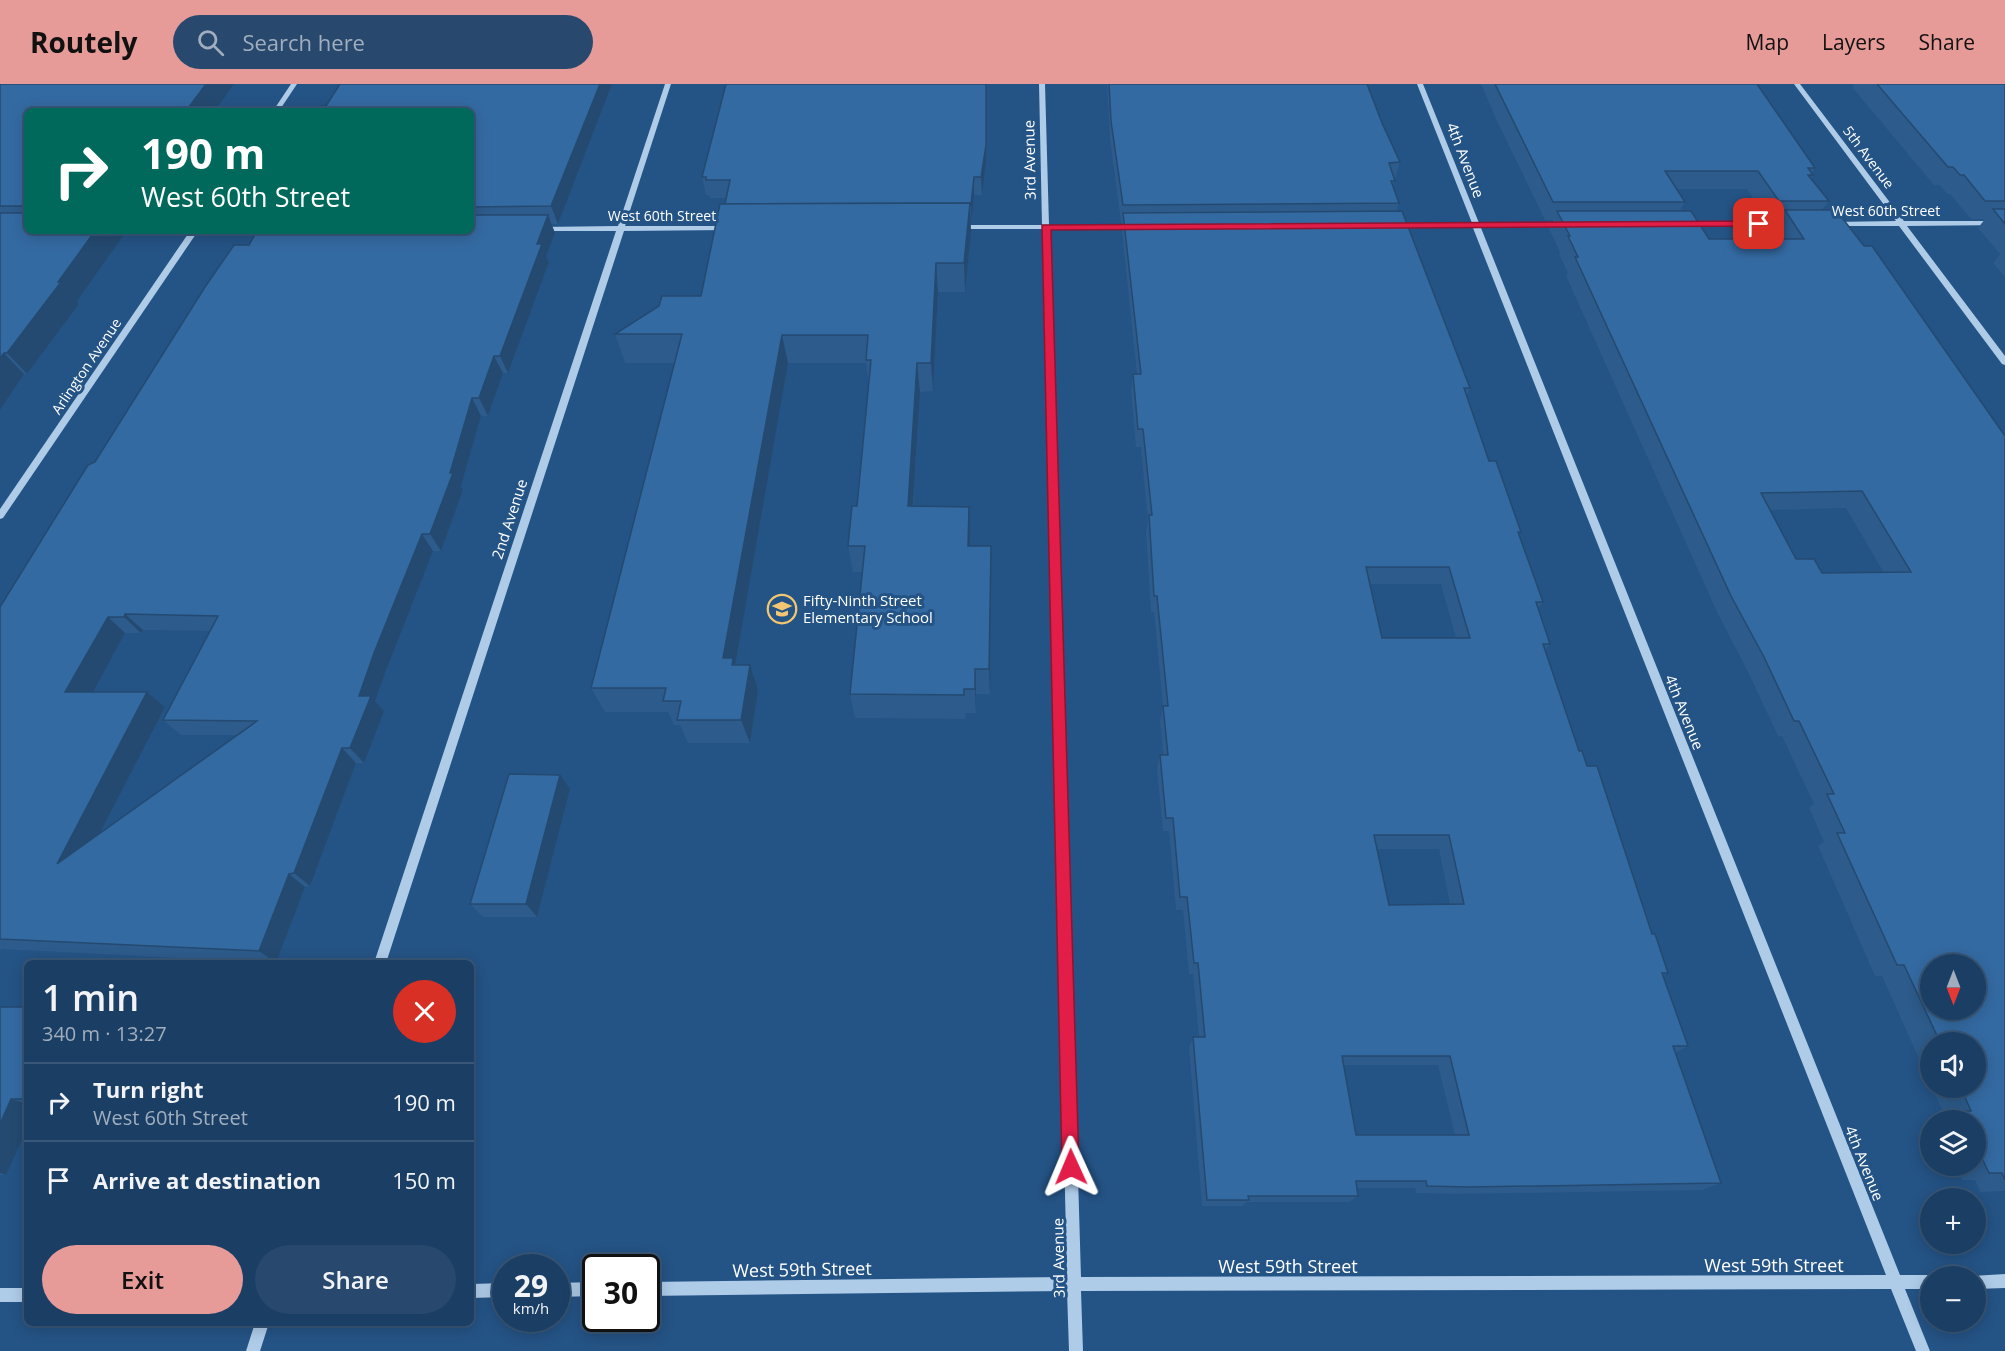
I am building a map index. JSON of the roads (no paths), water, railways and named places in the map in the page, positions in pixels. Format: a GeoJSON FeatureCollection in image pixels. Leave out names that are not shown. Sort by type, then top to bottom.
{"type":"FeatureCollection","features":[{"type":"Feature","properties":{"kind":"street"},"geometry":{"type":"LineString","coordinates":[[278,108],[294,84]]}},
{"type":"Feature","properties":{"kind":"street","name":"2nd Avenue"},"geometry":{"type":"LineString","coordinates":[[381,960],[668,84]]}},
{"type":"Feature","properties":{"kind":"street","name":"3rd Avenue"},"geometry":{"type":"LineString","coordinates":[[1042,84],[1076,1351]]}},
{"type":"Feature","properties":{"kind":"street","name":"4th Avenue"},"geometry":{"type":"LineString","coordinates":[[1420,84],[1923,1351]]}},
{"type":"Feature","properties":{"kind":"street","name":"5th Avenue"},"geometry":{"type":"LineString","coordinates":[[1797,84],[2005,362]]}},
{"type":"Feature","properties":{"kind":"street","name":"West 60th Street"},"geometry":{"type":"LineString","coordinates":[[1819,224],[2005,223]]}},
{"type":"Feature","properties":{"kind":"street"},"geometry":{"type":"LineString","coordinates":[[1676,225],[1795,224]]}},
{"type":"Feature","properties":{"kind":"street"},"geometry":{"type":"LineString","coordinates":[[1391,226],[1570,225]]}},
{"type":"Feature","properties":{"kind":"street"},"geometry":{"type":"LineString","coordinates":[[952,227],[1141,227]]}},
{"type":"Feature","properties":{"kind":"street","name":"West 60th Street"},"geometry":{"type":"LineString","coordinates":[[529,229],[740,228]]}},
{"type":"Feature","properties":{"kind":"street","name":"Arlington Avenue"},"geometry":{"type":"LineString","coordinates":[[0,516],[193,234]]}},
{"type":"Feature","properties":{"kind":"street"},"geometry":{"type":"LineString","coordinates":[[1986,1282],[2005,1281]]}},
{"type":"Feature","properties":{"kind":"street","name":"West 59th Street"},"geometry":{"type":"LineString","coordinates":[[660,1289],[1074,1284],[1920,1282]]}},
{"type":"Feature","properties":{"kind":"street"},"geometry":{"type":"LineString","coordinates":[[474,1291],[492,1290]]}},
{"type":"Feature","properties":{"kind":"street"},"geometry":{"type":"LineString","coordinates":[[0,1295],[24,1295]]}},
{"type":"Feature","properties":{"kind":"street"},"geometry":{"type":"LineString","coordinates":[[253,1351],[261,1326]]}},
{"type":"Feature","properties":{"kind":"place","name":"Fifty-Ninth Street Elementary School"},"geometry":{"type":"Point","coordinates":[782,609]}}]}
